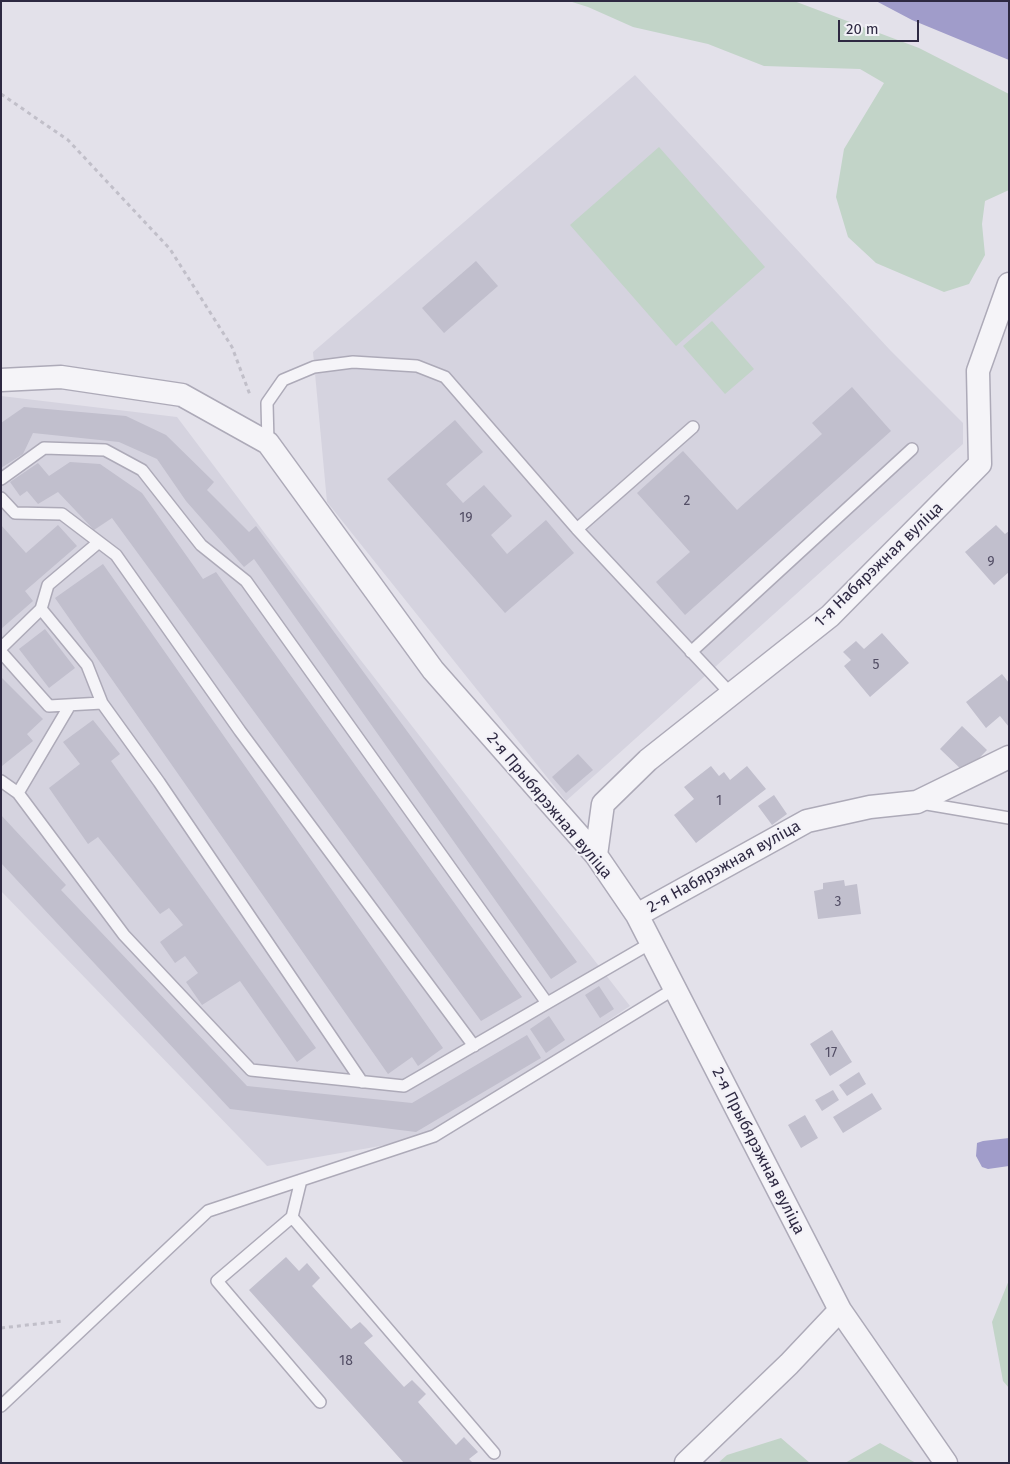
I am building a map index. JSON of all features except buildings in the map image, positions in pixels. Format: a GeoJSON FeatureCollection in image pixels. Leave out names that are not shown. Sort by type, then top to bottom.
{"type":"FeatureCollection","features":[{"type":"Feature","properties":{"kind":"street","name":"1-я Набярэжная вуліца"},"geometry":{"type":"LineString","coordinates":[[596,855],[603,804],[648,760],[830,616],[980,464],[978,371],[1009,284]]}},
{"type":"Feature","properties":{"kind":"street","name":"2-я Прыбярэжная вуліца"},"geometry":{"type":"LineString","coordinates":[[1,380],[61,377],[182,395],[268,443],[433,670],[596,855],[636,915],[840,1310],[946,1463]]}},
{"type":"Feature","properties":{"kind":"street","name":"2-я Набярэжная вуліца"},"geometry":{"type":"LineString","coordinates":[[636,915],[807,821],[870,807],[917,802],[1009,757]]}},
{"type":"Feature","properties":{"kind":"street"},"geometry":{"type":"LineString","coordinates":[[686,1463],[789,1364],[840,1310]]}},
{"type":"Feature","properties":{"kind":"lane"},"geometry":{"type":"LineString","coordinates":[[268,443],[267,402],[283,380],[314,367],[353,362],[416,366],[446,377],[577,529],[731,694]]}},
{"type":"Feature","properties":{"kind":"lane"},"geometry":{"type":"LineString","coordinates":[[577,529],[693,427]]}},
{"type":"Feature","properties":{"kind":"lane"},"geometry":{"type":"LineString","coordinates":[[1,479],[44,448],[106,450],[142,470],[201,545],[246,581],[547,1003]]}},
{"type":"Feature","properties":{"kind":"lane"},"geometry":{"type":"LineString","coordinates":[[691,652],[912,449]]}},
{"type":"Feature","properties":{"kind":"lane"},"geometry":{"type":"LineString","coordinates":[[1,498],[15,513],[62,514],[116,555],[240,731],[474,1046]]}},
{"type":"Feature","properties":{"kind":"lane"},"geometry":{"type":"LineString","coordinates":[[1,648],[41,608],[48,586],[99,542]]}},
{"type":"Feature","properties":{"kind":"lane"},"geometry":{"type":"LineString","coordinates":[[41,608],[87,665],[102,703],[159,782],[362,1082]]}},
{"type":"Feature","properties":{"kind":"lane"},"geometry":{"type":"LineString","coordinates":[[1,652],[49,706],[102,703]]}},
{"type":"Feature","properties":{"kind":"lane"},"geometry":{"type":"LineString","coordinates":[[18,793],[70,705]]}},
{"type":"Feature","properties":{"kind":"lane"},"geometry":{"type":"LineString","coordinates":[[1,781],[18,793],[124,935],[251,1070],[404,1086],[651,943]]}},
{"type":"Feature","properties":{"kind":"lane"},"geometry":{"type":"LineString","coordinates":[[917,802],[1009,818]]}},
{"type":"Feature","properties":{"kind":"lane"},"geometry":{"type":"LineString","coordinates":[[1,1406],[208,1211],[434,1136],[674,989]]}},
{"type":"Feature","properties":{"kind":"lane"},"geometry":{"type":"LineString","coordinates":[[301,1180],[292,1217],[217,1281],[320,1402]]}},
{"type":"Feature","properties":{"kind":"lane"},"geometry":{"type":"LineString","coordinates":[[292,1217],[494,1453]]}},
{"type":"Feature","properties":{"kind":"path"},"geometry":{"type":"LineString","coordinates":[[1,94],[68,140],[170,248],[232,346],[252,399]]}},
{"type":"Feature","properties":{"kind":"path"},"geometry":{"type":"LineString","coordinates":[[1,1328],[96,1317]]}},
{"type":"Feature","properties":{"kind":"shaded area"},"geometry":{"type":"Polygon","coordinates":[[[876,1],[1009,1],[1009,60],[912,20],[876,1]]]}},
{"type":"Feature","properties":{"kind":"shaded area"},"geometry":{"type":"Polygon","coordinates":[[[635,75],[890,350],[963,423],[963,444],[566,801],[327,502],[313,352],[635,75]]]}},
{"type":"Feature","properties":{"kind":"shaded area"},"geometry":{"type":"Polygon","coordinates":[[[1,396],[177,417],[359,658],[630,1006],[515,1082],[414,1140],[267,1166],[1,891],[1,396]]]}},
{"type":"Feature","properties":{"kind":"shaded area"},"geometry":{"type":"Polygon","coordinates":[[[1009,1138],[1009,1166],[988,1169],[982,1167],[976,1156],[977,1143],[1009,1138]]]}},
{"type":"Feature","properties":{"kind":"green space"},"geometry":{"type":"Polygon","coordinates":[[[569,1],[794,1],[919,48],[1009,94],[1009,190],[985,201],[982,224],[985,255],[969,284],[944,292],[876,263],[848,237],[836,197],[844,149],[884,83],[860,69],[764,66],[708,44],[633,27],[588,7],[569,1]]]}},
{"type":"Feature","properties":{"kind":"green space"},"geometry":{"type":"Polygon","coordinates":[[[659,147],[765,267],[676,346],[570,225],[659,147]]]}},
{"type":"Feature","properties":{"kind":"green space"},"geometry":{"type":"Polygon","coordinates":[[[712,321],[754,369],[725,394],[683,346],[712,321]]]}},
{"type":"Feature","properties":{"kind":"green space"},"geometry":{"type":"Polygon","coordinates":[[[1009,1280],[1009,1388],[1003,1381],[992,1322],[1009,1280]]]}},
{"type":"Feature","properties":{"kind":"green space"},"geometry":{"type":"Polygon","coordinates":[[[781,1438],[810,1463],[718,1463],[727,1455],[781,1438]]]}},
{"type":"Feature","properties":{"kind":"green space"},"geometry":{"type":"Polygon","coordinates":[[[880,1443],[916,1463],[845,1463],[880,1443]]]}}]}
